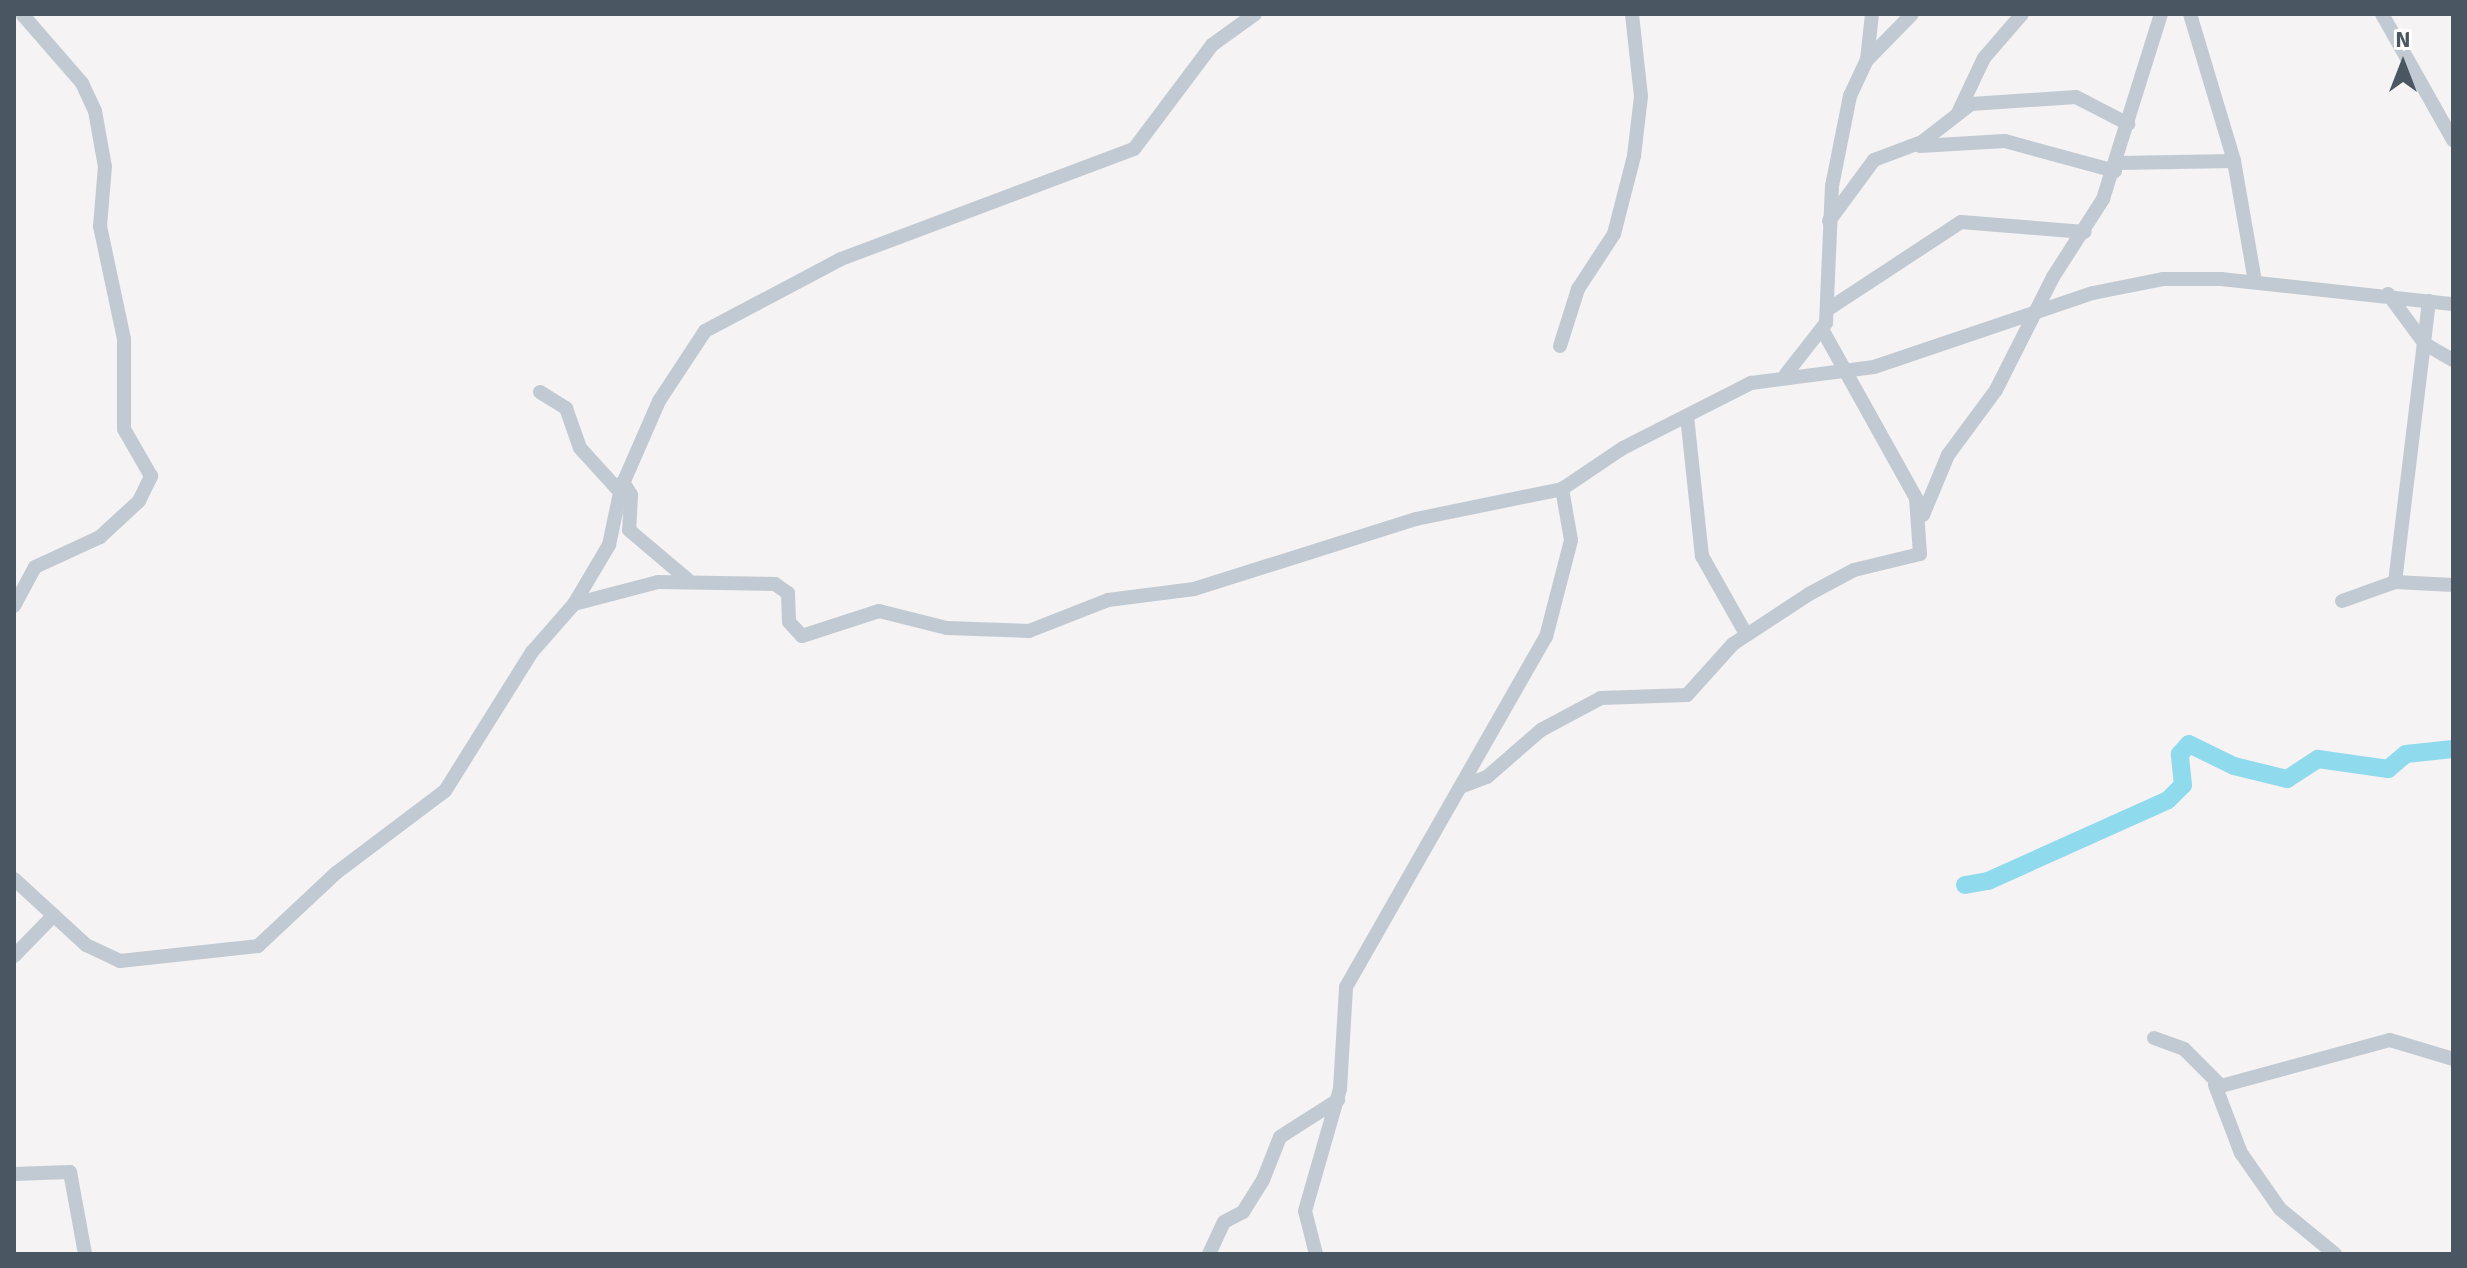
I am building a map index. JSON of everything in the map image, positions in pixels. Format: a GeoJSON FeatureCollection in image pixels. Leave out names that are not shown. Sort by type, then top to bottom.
{"type":"FeatureCollection","features":[{"type":"Feature","properties":{"kind":"street"},"geometry":{"type":"LineString","coordinates":[[14,606],[35,567],[100,537],[139,501],[151,476],[124,429],[124,339],[100,226],[105,167],[95,111],[82,83],[22,14]]}},
{"type":"Feature","properties":{"kind":"street"},"geometry":{"type":"LineString","coordinates":[[41,933],[86,945],[120,961],[157,961],[242,952],[269,939],[336,873],[445,791],[532,652],[574,604],[609,545],[621,487],[673,376],[719,319],[841,259],[1134,149],[1212,45],[1255,14]]}},
{"type":"Feature","properties":{"kind":"street"},"geometry":{"type":"LineString","coordinates":[[1560,346],[1578,289],[1614,234],[1634,156],[1641,96],[1632,14]]}},
{"type":"Feature","properties":{"kind":"street"},"geometry":{"type":"LineString","coordinates":[[1786,374],[1823,331],[1827,310],[1829,221],[1844,117],[1867,60],[1872,14]]}},
{"type":"Feature","properties":{"kind":"street"},"geometry":{"type":"LineString","coordinates":[[1867,60],[1912,14]]}},
{"type":"Feature","properties":{"kind":"street"},"geometry":{"type":"LineString","coordinates":[[1958,113],[1984,58],[2022,14]]}},
{"type":"Feature","properties":{"kind":"street"},"geometry":{"type":"LineString","coordinates":[[1463,786],[1487,777],[1541,730],[1601,698],[1687,695],[1746,634],[1854,570],[1918,556],[1923,515],[1948,455],[1996,390],[2038,310],[2085,232],[2116,167],[2161,14]]}},
{"type":"Feature","properties":{"kind":"street"},"geometry":{"type":"LineString","coordinates":[[2190,14],[2234,161],[2255,281]]}},
{"type":"Feature","properties":{"kind":"street"},"geometry":{"type":"LineString","coordinates":[[2382,14],[2453,140]]}},
{"type":"Feature","properties":{"kind":"street"},"geometry":{"type":"LineString","coordinates":[[1916,145],[1958,113],[1988,98],[2061,95],[2128,124]]}},
{"type":"Feature","properties":{"kind":"street"},"geometry":{"type":"LineString","coordinates":[[1829,221],[1874,160],[1916,145],[2005,141],[2116,167],[2234,161]]}},
{"type":"Feature","properties":{"kind":"street"},"geometry":{"type":"LineString","coordinates":[[1827,310],[1961,222],[2085,232]]}},
{"type":"Feature","properties":{"kind":"street"},"geometry":{"type":"LineString","coordinates":[[574,604],[687,579],[781,586],[790,599],[789,622],[802,636],[879,611],[947,628],[1029,631],[1108,600],[1194,589],[1416,519],[1562,489],[1687,416],[1786,374],[1847,371],[2038,310],[2163,279],[2255,281],[2388,294],[2453,304]]}},
{"type":"Feature","properties":{"kind":"street"},"geometry":{"type":"LineString","coordinates":[[2388,294],[2425,344],[2453,360]]}},
{"type":"Feature","properties":{"kind":"street"},"geometry":{"type":"LineString","coordinates":[[2395,582],[2429,301]]}},
{"type":"Feature","properties":{"kind":"street"},"geometry":{"type":"LineString","coordinates":[[1823,331],[1923,515]]}},
{"type":"Feature","properties":{"kind":"street"},"geometry":{"type":"LineString","coordinates":[[540,392],[566,408],[580,448],[631,495],[629,530],[687,579]]}},
{"type":"Feature","properties":{"kind":"street"},"geometry":{"type":"LineString","coordinates":[[1687,416],[1702,556],[1746,634]]}},
{"type":"Feature","properties":{"kind":"street"},"geometry":{"type":"LineString","coordinates":[[1316,1254],[1305,1211],[1338,1100],[1346,987],[1546,637],[1571,540],[1562,489]]}},
{"type":"Feature","properties":{"kind":"street"},"geometry":{"type":"LineString","coordinates":[[2342,601],[2395,582],[2453,585]]}},
{"type":"Feature","properties":{"kind":"street"},"geometry":{"type":"LineString","coordinates":[[14,879],[86,945]]}},
{"type":"Feature","properties":{"kind":"street"},"geometry":{"type":"LineString","coordinates":[[14,956],[41,933],[54,915]]}},
{"type":"Feature","properties":{"kind":"street"},"geometry":{"type":"LineString","coordinates":[[2154,1038],[2184,1049],[2215,1085],[2241,1153],[2280,1209],[2335,1254]]}},
{"type":"Feature","properties":{"kind":"street"},"geometry":{"type":"LineString","coordinates":[[2215,1085],[2249,1084],[2390,1040],[2453,1059]]}},
{"type":"Feature","properties":{"kind":"street"},"geometry":{"type":"LineString","coordinates":[[1209,1254],[1224,1222],[1243,1212],[1263,1180],[1280,1137],[1338,1100]]}},
{"type":"Feature","properties":{"kind":"street"},"geometry":{"type":"LineString","coordinates":[[14,1174],[70,1172],[85,1254]]}},
{"type":"Feature","properties":{"kind":"waterway"},"geometry":{"type":"LineString","coordinates":[[1965,885],[1988,881],[2168,800],[2183,785],[2180,754],[2189,744],[2234,766],[2287,779],[2318,759],[2388,769],[2406,754],[2453,749]]}}]}
